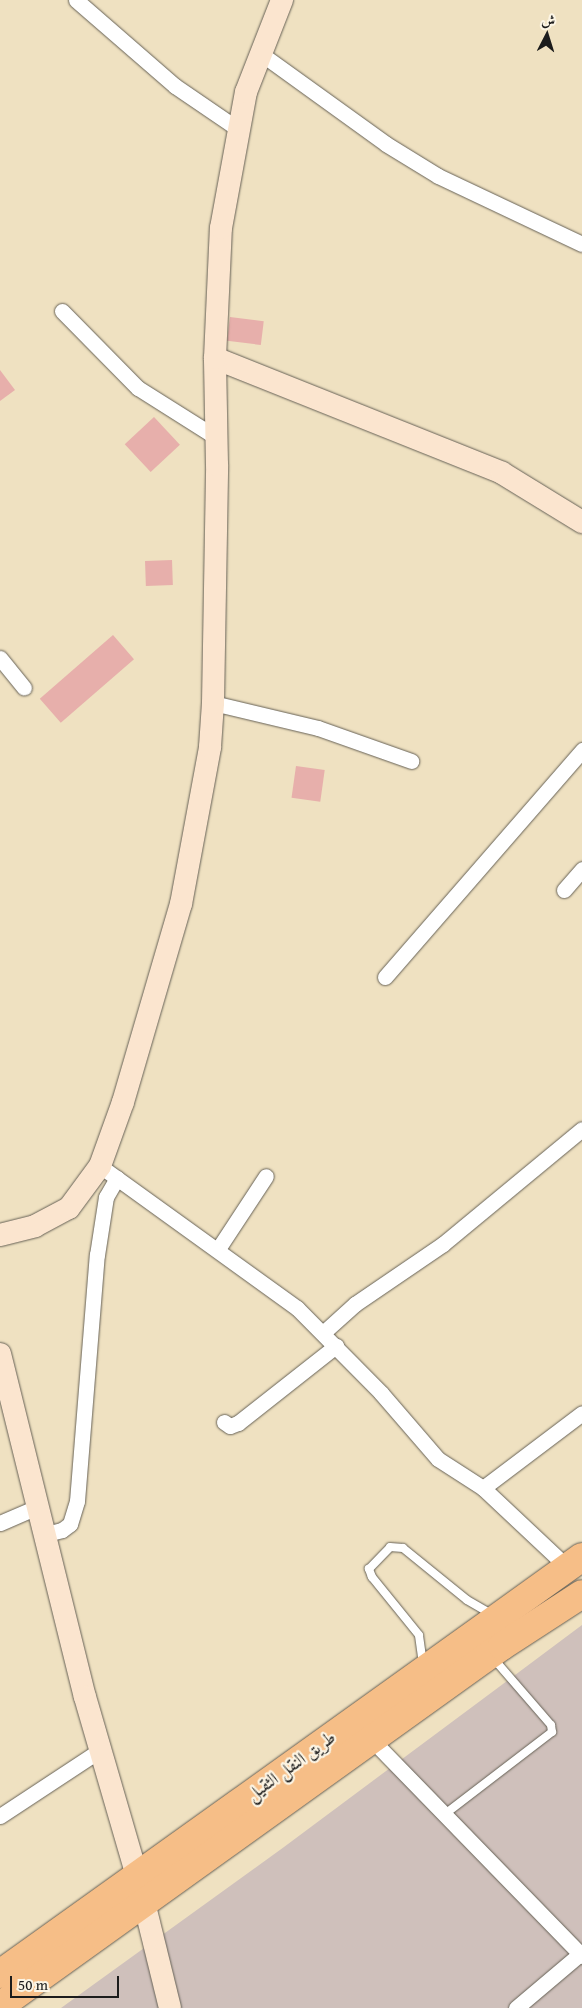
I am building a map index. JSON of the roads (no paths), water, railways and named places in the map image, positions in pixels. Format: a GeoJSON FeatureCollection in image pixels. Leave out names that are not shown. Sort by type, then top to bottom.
{"type":"FeatureCollection","features":[{"type":"Feature","properties":{"kind":"highway","name":"طريق النقل الثقيل"},"geometry":{"type":"LineString","coordinates":[[0,1974],[575,1562]]}},
{"type":"Feature","properties":{"kind":"highway","name":"طريق النقل الثقيل"},"geometry":{"type":"LineString","coordinates":[[0,2006],[373,1741],[490,1655],[582,1594]]}},
{"type":"Feature","properties":{"kind":"street"},"geometry":{"type":"LineString","coordinates":[[76,0],[175,86],[238,129]]}},
{"type":"Feature","properties":{"kind":"street"},"geometry":{"type":"LineString","coordinates":[[46,1534],[62,1530],[70,1524],[77,1501],[101,1229],[108,1172],[123,1102],[181,904],[210,747],[213,703],[217,438],[215,358],[221,228],[238,129],[260,53],[282,0]]}},
{"type":"Feature","properties":{"kind":"street"},"geometry":{"type":"LineString","coordinates":[[260,53],[386,144],[438,176],[582,244]]}},
{"type":"Feature","properties":{"kind":"street"},"geometry":{"type":"LineString","coordinates":[[62,311],[138,388],[217,438]]}},
{"type":"Feature","properties":{"kind":"street"},"geometry":{"type":"LineString","coordinates":[[215,358],[478,462],[529,488],[582,522]]}},
{"type":"Feature","properties":{"kind":"street"},"geometry":{"type":"LineString","coordinates":[[0,658],[24,688]]}},
{"type":"Feature","properties":{"kind":"street"},"geometry":{"type":"LineString","coordinates":[[213,703],[318,728],[412,761]]}},
{"type":"Feature","properties":{"kind":"street"},"geometry":{"type":"LineString","coordinates":[[385,976],[582,750]]}},
{"type":"Feature","properties":{"kind":"street"},"geometry":{"type":"LineString","coordinates":[[564,890],[582,869]]}},
{"type":"Feature","properties":{"kind":"street"},"geometry":{"type":"LineString","coordinates":[[324,1332],[354,1304],[443,1244],[582,1129]]}},
{"type":"Feature","properties":{"kind":"street"},"geometry":{"type":"LineString","coordinates":[[0,1236],[35,1226],[69,1208],[108,1172]]}},
{"type":"Feature","properties":{"kind":"street"},"geometry":{"type":"LineString","coordinates":[[108,1172],[218,1249],[297,1308],[324,1332],[438,1459],[483,1488],[575,1562]]}},
{"type":"Feature","properties":{"kind":"street"},"geometry":{"type":"LineString","coordinates":[[218,1249],[266,1176]]}},
{"type":"Feature","properties":{"kind":"street"},"geometry":{"type":"LineString","coordinates":[[224,1422],[230,1426],[238,1424],[336,1346]]}},
{"type":"Feature","properties":{"kind":"street"},"geometry":{"type":"LineString","coordinates":[[0,1354],[37,1507],[46,1534],[100,1750],[137,1876]]}},
{"type":"Feature","properties":{"kind":"street"},"geometry":{"type":"LineString","coordinates":[[483,1488],[582,1413]]}},
{"type":"Feature","properties":{"kind":"street"},"geometry":{"type":"LineString","coordinates":[[0,1523],[37,1507]]}},
{"type":"Feature","properties":{"kind":"street"},"geometry":{"type":"LineString","coordinates":[[373,1741],[581,1955],[516,2008]]}},
{"type":"Feature","properties":{"kind":"street"},"geometry":{"type":"LineString","coordinates":[[0,1816],[100,1750]]}},
{"type":"Feature","properties":{"kind":"street"},"geometry":{"type":"LineString","coordinates":[[144,1902],[170,2008]]}},
{"type":"Feature","properties":{"kind":"lane"},"geometry":{"type":"LineString","coordinates":[[424,1672],[418,1635],[372,1577],[369,1569],[390,1547],[403,1548],[467,1600],[499,1618]]}},
{"type":"Feature","properties":{"kind":"lane"},"geometry":{"type":"LineString","coordinates":[[445,1814],[552,1732],[551,1725],[490,1655]]}}]}
